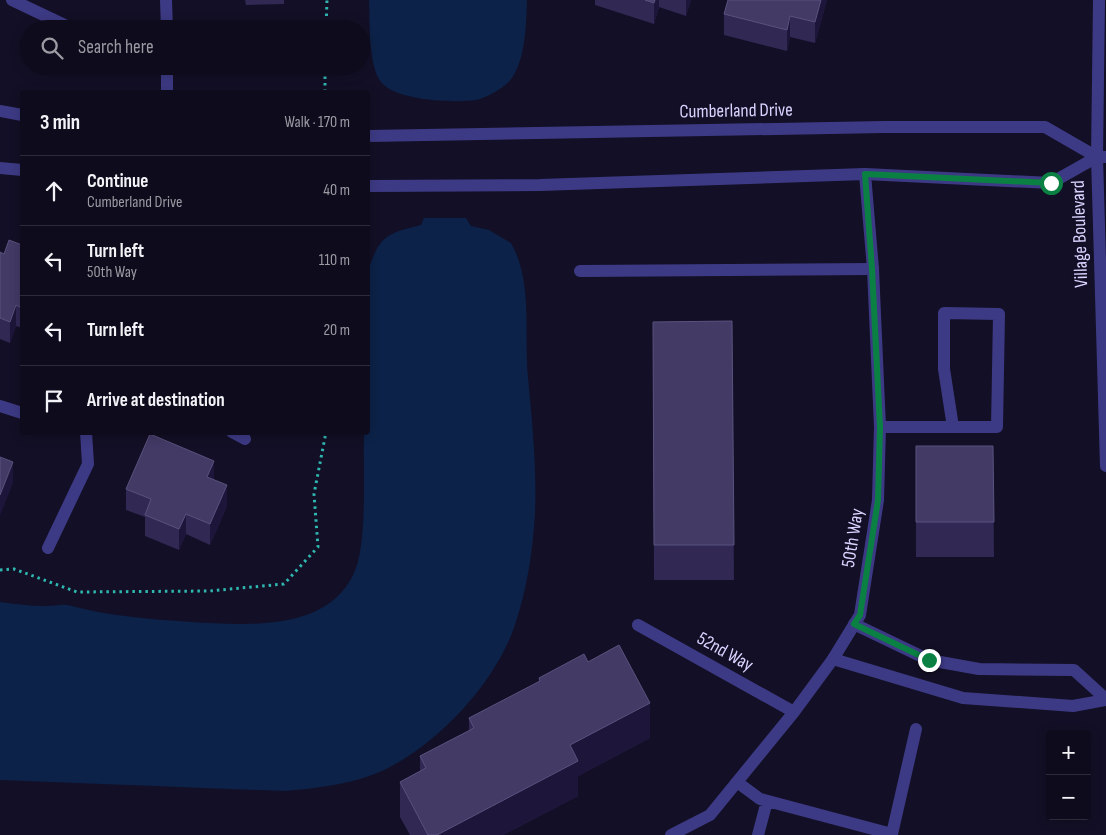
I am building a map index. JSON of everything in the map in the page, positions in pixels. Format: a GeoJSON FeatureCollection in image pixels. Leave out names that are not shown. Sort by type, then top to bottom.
{"type":"FeatureCollection","features":[{"type":"Feature","properties":{"kind":"street"},"geometry":{"type":"LineString","coordinates":[[12,0],[54,20]]}},
{"type":"Feature","properties":{"kind":"street"},"geometry":{"type":"LineString","coordinates":[[166,0],[167,20]]}},
{"type":"Feature","properties":{"kind":"street","name":"Village Boulevard"},"geometry":{"type":"LineString","coordinates":[[1099,0],[1106,466]]}},
{"type":"Feature","properties":{"kind":"street"},"geometry":{"type":"LineString","coordinates":[[167,75],[167,90]]}},
{"type":"Feature","properties":{"kind":"street"},"geometry":{"type":"LineString","coordinates":[[0,111],[20,114]]}},
{"type":"Feature","properties":{"kind":"street","name":"Cumberland Drive"},"geometry":{"type":"LineString","coordinates":[[370,136],[874,127],[1045,127],[1101,157]]}},
{"type":"Feature","properties":{"kind":"street"},"geometry":{"type":"LineString","coordinates":[[370,186],[540,185],[865,174],[1051,183],[1101,157]]}},
{"type":"Feature","properties":{"kind":"street"},"geometry":{"type":"LineString","coordinates":[[0,168],[20,170]]}},
{"type":"Feature","properties":{"kind":"street","name":"50th Way"},"geometry":{"type":"LineString","coordinates":[[671,835],[710,815],[794,712],[833,659],[860,615],[878,500],[880,427],[865,174]]}},
{"type":"Feature","properties":{"kind":"street"},"geometry":{"type":"LineString","coordinates":[[580,271],[872,269]]}},
{"type":"Feature","properties":{"kind":"street"},"geometry":{"type":"LineString","coordinates":[[880,427],[953,426],[997,428],[999,314],[944,314],[944,369],[953,426]]}},
{"type":"Feature","properties":{"kind":"street"},"geometry":{"type":"LineString","coordinates":[[0,406],[20,412]]}},
{"type":"Feature","properties":{"kind":"street"},"geometry":{"type":"LineString","coordinates":[[48,548],[88,464],[86,435]]}},
{"type":"Feature","properties":{"kind":"street"},"geometry":{"type":"LineString","coordinates":[[238,435],[245,439]]}},
{"type":"Feature","properties":{"kind":"street"},"geometry":{"type":"LineString","coordinates":[[854,624],[929,660],[979,668],[1074,670],[1106,699]]}},
{"type":"Feature","properties":{"kind":"street","name":"52nd Way"},"geometry":{"type":"LineString","coordinates":[[638,625],[794,712]]}},
{"type":"Feature","properties":{"kind":"street"},"geometry":{"type":"LineString","coordinates":[[833,659],[963,698],[1073,706],[1106,699]]}},
{"type":"Feature","properties":{"kind":"street"},"geometry":{"type":"LineString","coordinates":[[737,782],[760,799],[893,835],[916,729]]}},
{"type":"Feature","properties":{"kind":"street"},"geometry":{"type":"LineString","coordinates":[[758,835],[767,801]]}},
{"type":"Feature","properties":{"kind":"path"},"geometry":{"type":"LineString","coordinates":[[326,0],[326,20]]}},
{"type":"Feature","properties":{"kind":"path"},"geometry":{"type":"LineString","coordinates":[[325,75],[325,90]]}},
{"type":"Feature","properties":{"kind":"path"},"geometry":{"type":"LineString","coordinates":[[0,570],[14,569],[77,592],[209,591],[284,584],[318,547],[314,494],[325,435]]}},
{"type":"Feature","properties":{"kind":"water"},"geometry":{"type":"Polygon","coordinates":[[[369,0],[527,0],[523,51],[517,70],[512,78],[496,92],[476,100],[440,101],[412,97],[388,88],[381,82],[374,65],[370,43],[369,0]]]}},
{"type":"Feature","properties":{"kind":"water"},"geometry":{"type":"Polygon","coordinates":[[[424,218],[466,218],[471,226],[489,230],[511,243],[518,258],[525,291],[527,360],[534,445],[535,513],[533,541],[526,583],[515,625],[495,667],[481,687],[448,725],[410,755],[378,773],[338,784],[284,791],[0,780],[0,602],[39,606],[68,605],[113,614],[160,620],[237,624],[262,623],[287,620],[310,614],[330,603],[346,587],[357,565],[360,551],[364,500],[364,435],[370,435],[370,266],[381,242],[387,237],[401,230],[421,225],[424,218]]]}},
{"type":"Feature","properties":{"kind":"building"},"geometry":{"type":"Polygon","coordinates":[[[728,0],[821,0],[815,22],[790,16],[787,30],[724,14],[728,0]]]}},
{"type":"Feature","properties":{"kind":"building"},"geometry":{"type":"Polygon","coordinates":[[[9,240],[20,244],[20,307],[16,305],[10,322],[0,318],[0,252],[4,254],[9,240]]]}},
{"type":"Feature","properties":{"kind":"building"},"geometry":{"type":"Polygon","coordinates":[[[732,321],[734,545],[654,545],[653,322],[732,321]]]}},
{"type":"Feature","properties":{"kind":"building"},"geometry":{"type":"Polygon","coordinates":[[[150,435],[214,461],[207,477],[227,485],[210,524],[186,514],[179,529],[145,515],[151,499],[126,489],[150,435]]]}},
{"type":"Feature","properties":{"kind":"building"},"geometry":{"type":"Polygon","coordinates":[[[916,446],[993,446],[994,522],[916,522],[916,446]]]}},
{"type":"Feature","properties":{"kind":"building"},"geometry":{"type":"Polygon","coordinates":[[[0,457],[13,462],[0,495],[0,457]]]}},
{"type":"Feature","properties":{"kind":"building"},"geometry":{"type":"Polygon","coordinates":[[[619,645],[650,703],[570,745],[578,761],[437,835],[428,835],[400,782],[426,768],[420,756],[474,728],[469,718],[540,681],[539,678],[584,654],[588,662],[619,645]]]}},
{"type":"Feature","properties":{"kind":"route"},"geometry":{"type":"LineString","coordinates":[[929,660],[854,624],[860,615],[878,500],[880,427],[865,174],[1051,183]]}}]}
